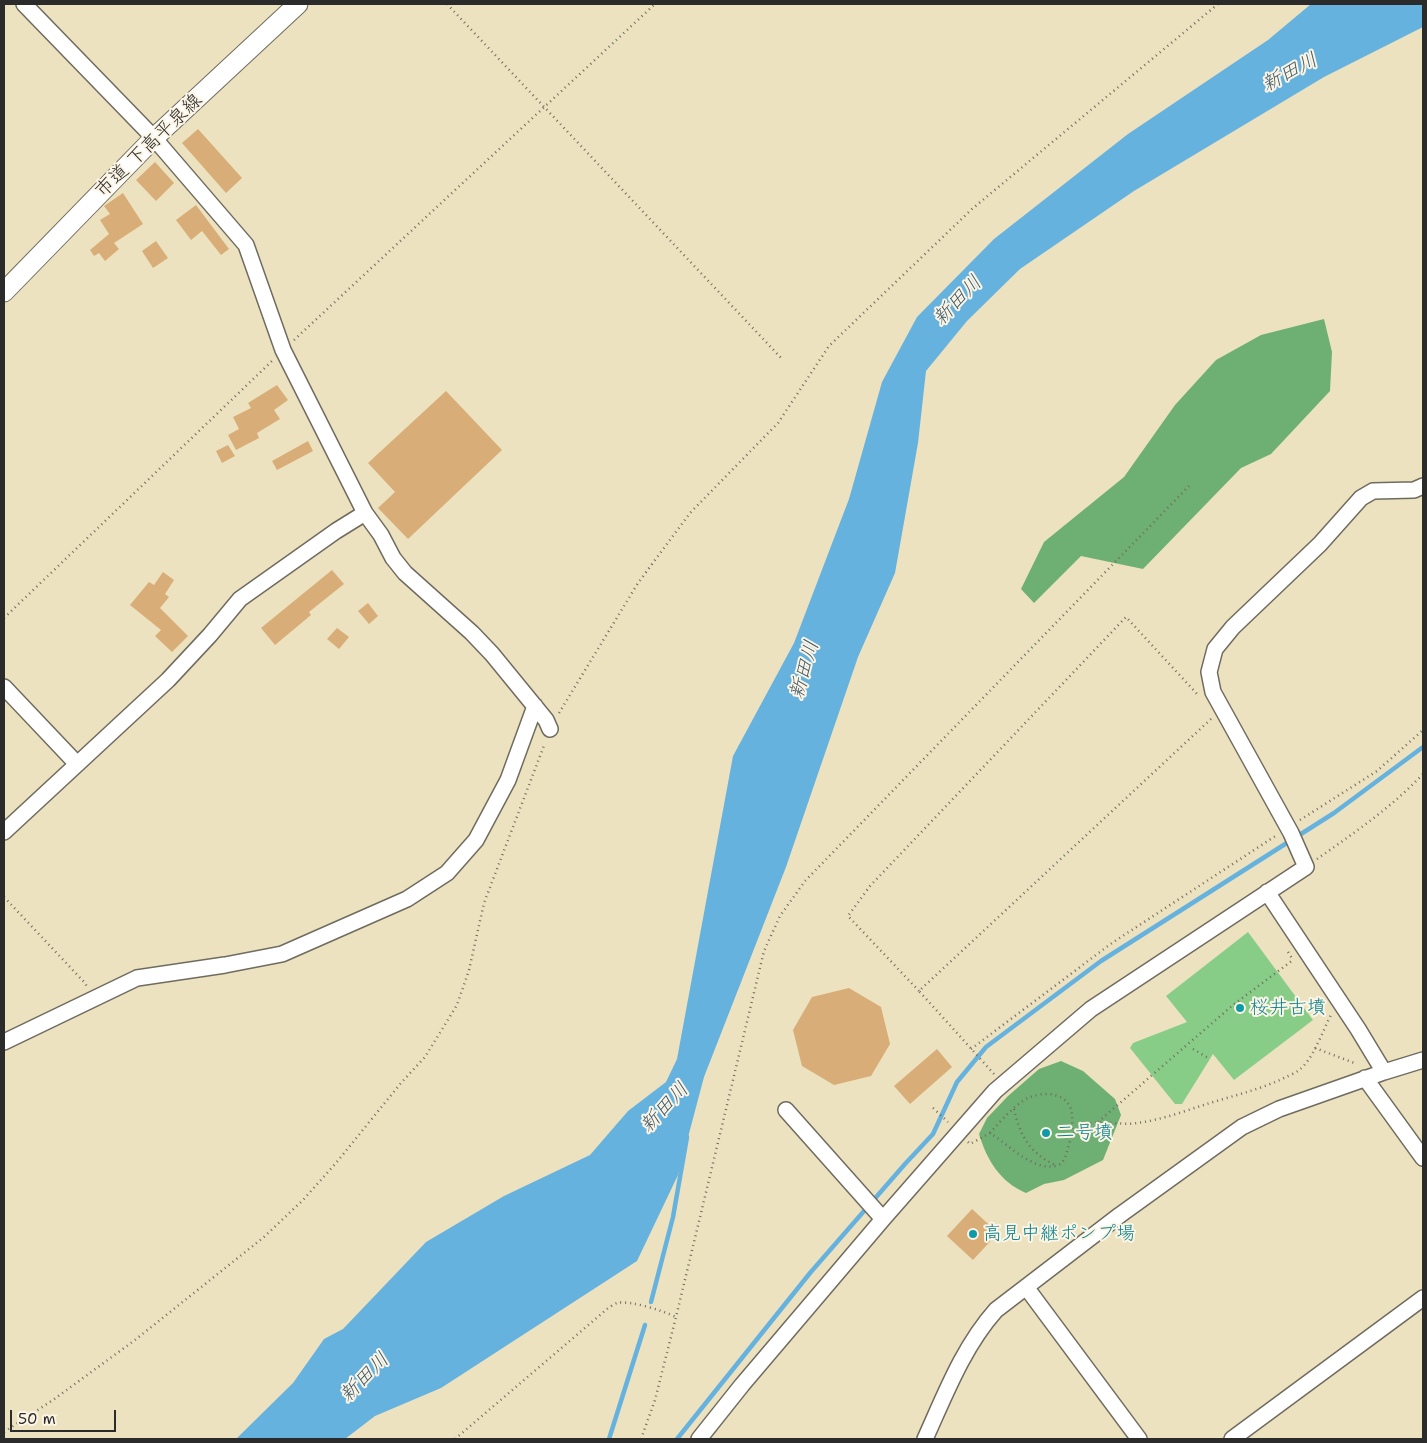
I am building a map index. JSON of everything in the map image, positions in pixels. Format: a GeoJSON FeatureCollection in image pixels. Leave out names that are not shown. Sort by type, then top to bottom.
{"type":"FeatureCollection","features":[{"type":"Feature","properties":{"kind":"street"},"geometry":{"type":"LineString","coordinates":[[24,4],[154,138],[246,245],[283,350],[365,513],[381,535],[393,558],[405,573],[472,633],[535,706],[550,728]]}},
{"type":"Feature","properties":{"kind":"street","name":"市道 下高平泉線"},"geometry":{"type":"LineString","coordinates":[[4,292],[154,138],[298,4]]}},
{"type":"Feature","properties":{"kind":"street"},"geometry":{"type":"LineString","coordinates":[[699,1439],[880,1215],[955,1130],[995,1091],[1091,1009],[1306,866],[1213,692],[1209,672],[1215,649],[1232,627],[1320,544],[1361,498],[1373,491],[1414,490],[1423,486]]}},
{"type":"Feature","properties":{"kind":"street"},"geometry":{"type":"LineString","coordinates":[[4,832],[168,680],[240,599],[336,531],[365,513]]}},
{"type":"Feature","properties":{"kind":"street"},"geometry":{"type":"LineString","coordinates":[[4,687],[77,764]]}},
{"type":"Feature","properties":{"kind":"street"},"geometry":{"type":"LineString","coordinates":[[4,1042],[137,978],[282,954],[407,899],[447,873],[476,840],[508,780],[535,706]]}},
{"type":"Feature","properties":{"kind":"street"},"geometry":{"type":"LineString","coordinates":[[1267,892],[1358,1029],[1384,1072]]}},
{"type":"Feature","properties":{"kind":"street"},"geometry":{"type":"LineString","coordinates":[[925,1439],[956,1372],[983,1324],[996,1310],[1120,1215],[1242,1127],[1279,1109],[1365,1078],[1423,1060]]}},
{"type":"Feature","properties":{"kind":"street"},"geometry":{"type":"LineString","coordinates":[[1365,1078],[1423,1158]]}},
{"type":"Feature","properties":{"kind":"street"},"geometry":{"type":"LineString","coordinates":[[786,1110],[880,1215]]}},
{"type":"Feature","properties":{"kind":"street"},"geometry":{"type":"LineString","coordinates":[[1026,1287],[1139,1439]]}},
{"type":"Feature","properties":{"kind":"street"},"geometry":{"type":"LineString","coordinates":[[1232,1439],[1423,1298]]}},
{"type":"Feature","properties":{"kind":"path"},"geometry":{"type":"LineString","coordinates":[[447,4],[783,360]]}},
{"type":"Feature","properties":{"kind":"path"},"geometry":{"type":"LineString","coordinates":[[4,618],[283,350],[655,4]]}},
{"type":"Feature","properties":{"kind":"path"},"geometry":{"type":"LineString","coordinates":[[4,1432],[135,1340],[264,1237],[303,1200],[342,1156],[425,1056],[457,1005],[469,970],[484,903],[550,728],[644,575],[690,513],[778,423],[829,346],[972,209],[1218,4]]}},
{"type":"Feature","properties":{"kind":"path"},"geometry":{"type":"LineString","coordinates":[[641,1439],[655,1400],[676,1317],[764,951],[780,916],[805,881],[1188,486]]}},
{"type":"Feature","properties":{"kind":"path"},"geometry":{"type":"LineString","coordinates":[[992,1072],[920,991],[848,916],[870,886],[1126,618],[1199,697]]}},
{"type":"Feature","properties":{"kind":"path"},"geometry":{"type":"LineString","coordinates":[[920,991],[1222,708]]}},
{"type":"Feature","properties":{"kind":"path"},"geometry":{"type":"LineString","coordinates":[[971,1049],[1112,944],[1291,835],[1377,771],[1423,730]]}},
{"type":"Feature","properties":{"kind":"path"},"geometry":{"type":"LineString","coordinates":[[1306,866],[1387,808],[1423,774]]}},
{"type":"Feature","properties":{"kind":"path"},"geometry":{"type":"LineString","coordinates":[[4,897],[85,983],[90,1001]]}},
{"type":"Feature","properties":{"kind":"path"},"geometry":{"type":"LineString","coordinates":[[1096,1123],[1217,1019],[1293,960]]}},
{"type":"Feature","properties":{"kind":"path"},"geometry":{"type":"LineString","coordinates":[[1072,1134],[1083,1125],[1105,1122],[1136,1124],[1169,1116],[1269,1085],[1300,1070],[1310,1057],[1331,1015]]}},
{"type":"Feature","properties":{"kind":"path"},"geometry":{"type":"LineString","coordinates":[[1314,1048],[1357,1064]]}},
{"type":"Feature","properties":{"kind":"path"},"geometry":{"type":"LineString","coordinates":[[1193,1049],[1210,1059]]}},
{"type":"Feature","properties":{"kind":"path"},"geometry":{"type":"LineString","coordinates":[[933,1108],[970,1144],[990,1133],[1021,1102],[1036,1096],[1053,1093],[1064,1099],[1071,1110],[1072,1134],[1063,1162],[1057,1166],[1040,1166],[990,1133]]}},
{"type":"Feature","properties":{"kind":"path"},"geometry":{"type":"LineString","coordinates":[[1014,1109],[1018,1127],[1033,1151],[1044,1160],[1057,1166]]}},
{"type":"Feature","properties":{"kind":"path"},"geometry":{"type":"LineString","coordinates":[[455,1439],[596,1318],[618,1303],[643,1306],[676,1317]]}},
{"type":"Feature","properties":{"kind":"green space"},"geometry":{"type":"Polygon","coordinates":[[[1324,319],[1332,352],[1330,391],[1271,454],[1241,468],[1143,569],[1081,556],[1034,603],[1021,589],[1044,542],[1124,477],[1175,405],[1216,360],[1261,335],[1324,319]]]}},
{"type":"Feature","properties":{"kind":"green space","name":"桜井古墳"},"geometry":{"type":"Polygon","coordinates":[[[1248,932],[1313,1020],[1234,1080],[1213,1054],[1182,1104],[1175,1104],[1130,1048],[1133,1043],[1187,1022],[1166,996],[1248,932]]]}},
{"type":"Feature","properties":{"kind":"green space"},"geometry":{"type":"Polygon","coordinates":[[[1061,1061],[1083,1071],[1115,1099],[1121,1115],[1103,1160],[1064,1180],[1044,1184],[1026,1193],[1009,1183],[996,1169],[986,1153],[979,1134],[987,1118],[1008,1096],[1039,1069],[1061,1061]]]}},
{"type":"Feature","properties":{"kind":"water","name":"新田川"},"geometry":{"type":"Polygon","coordinates":[[[1311,4],[1423,4],[1423,27],[1324,77],[1134,191],[1020,269],[967,321],[926,371],[918,443],[895,573],[858,657],[786,867],[704,1077],[678,1175],[637,1261],[441,1388],[375,1416],[345,1439],[236,1439],[293,1383],[324,1339],[343,1329],[426,1242],[504,1196],[590,1155],[628,1111],[666,1082],[677,1059],[733,756],[794,643],[849,499],[882,382],[917,317],[994,239],[1128,134],[1268,40],[1311,4]]]}},
{"type":"Feature","properties":{"kind":"building"},"geometry":{"type":"Polygon","coordinates":[[[198,129],[242,178],[226,193],[182,143],[198,129]]]}},
{"type":"Feature","properties":{"kind":"building"},"geometry":{"type":"Polygon","coordinates":[[[155,162],[174,183],[156,201],[136,180],[155,162]]]}},
{"type":"Feature","properties":{"kind":"building"},"geometry":{"type":"Polygon","coordinates":[[[123,193],[143,224],[114,243],[119,249],[105,261],[99,253],[94,256],[90,250],[109,234],[100,220],[110,214],[104,206],[123,193]]]}},
{"type":"Feature","properties":{"kind":"building"},"geometry":{"type":"Polygon","coordinates":[[[196,205],[229,249],[221,255],[202,231],[191,240],[176,220],[196,205]]]}},
{"type":"Feature","properties":{"kind":"building"},"geometry":{"type":"Polygon","coordinates":[[[156,241],[168,258],[153,268],[142,251],[156,241]]]}},
{"type":"Feature","properties":{"kind":"building"},"geometry":{"type":"Polygon","coordinates":[[[277,385],[288,400],[274,410],[280,419],[257,433],[259,438],[236,450],[228,435],[239,429],[233,417],[251,408],[248,403],[277,385]]]}},
{"type":"Feature","properties":{"kind":"building"},"geometry":{"type":"Polygon","coordinates":[[[446,391],[502,450],[408,539],[378,508],[395,492],[368,463],[446,391]]]}},
{"type":"Feature","properties":{"kind":"building"},"geometry":{"type":"Polygon","coordinates":[[[308,441],[313,451],[277,470],[272,461],[308,441]]]}},
{"type":"Feature","properties":{"kind":"building"},"geometry":{"type":"Polygon","coordinates":[[[228,445],[235,456],[222,463],[216,451],[228,445]]]}},
{"type":"Feature","properties":{"kind":"building"},"geometry":{"type":"Polygon","coordinates":[[[332,570],[344,584],[309,612],[311,615],[275,645],[261,628],[332,570]]]}},
{"type":"Feature","properties":{"kind":"building"},"geometry":{"type":"Polygon","coordinates":[[[163,572],[174,580],[165,594],[169,597],[160,608],[188,636],[172,652],[155,636],[161,630],[130,605],[149,582],[154,585],[163,572]]]}},
{"type":"Feature","properties":{"kind":"building"},"geometry":{"type":"Polygon","coordinates":[[[368,603],[378,616],[369,624],[358,611],[368,603]]]}},
{"type":"Feature","properties":{"kind":"building"},"geometry":{"type":"Polygon","coordinates":[[[337,628],[349,637],[339,649],[327,639],[337,628]]]}},
{"type":"Feature","properties":{"kind":"building"},"geometry":{"type":"Polygon","coordinates":[[[849,988],[881,1007],[890,1044],[871,1076],[834,1085],[802,1066],[793,1030],[812,997],[849,988]]]}},
{"type":"Feature","properties":{"kind":"building"},"geometry":{"type":"Polygon","coordinates":[[[937,1049],[952,1067],[910,1104],[894,1086],[937,1049]]]}},
{"type":"Feature","properties":{"kind":"building","name":"高見中継ポンプ場"},"geometry":{"type":"Polygon","coordinates":[[[972,1209],[998,1233],[973,1260],[947,1236],[972,1209]]]}},
{"type":"Feature","properties":{"kind":"waterway"},"geometry":{"type":"LineString","coordinates":[[677,1439],[810,1273],[933,1134],[957,1082],[986,1047],[1101,961],[1334,813],[1423,747]]}},
{"type":"Feature","properties":{"kind":"waterway"},"geometry":{"type":"LineString","coordinates":[[651,1302],[673,1217],[687,1137]]}},
{"type":"Feature","properties":{"kind":"waterway"},"geometry":{"type":"LineString","coordinates":[[609,1439],[645,1325]]}},
{"type":"Feature","properties":{"kind":"place","name":"桜井古墳"},"geometry":{"type":"Point","coordinates":[1240,1008]}},
{"type":"Feature","properties":{"kind":"place","name":"二号墳"},"geometry":{"type":"Point","coordinates":[1046,1133]}},
{"type":"Feature","properties":{"kind":"place","name":"高見中継ポンプ場"},"geometry":{"type":"Point","coordinates":[973,1234]}}]}
